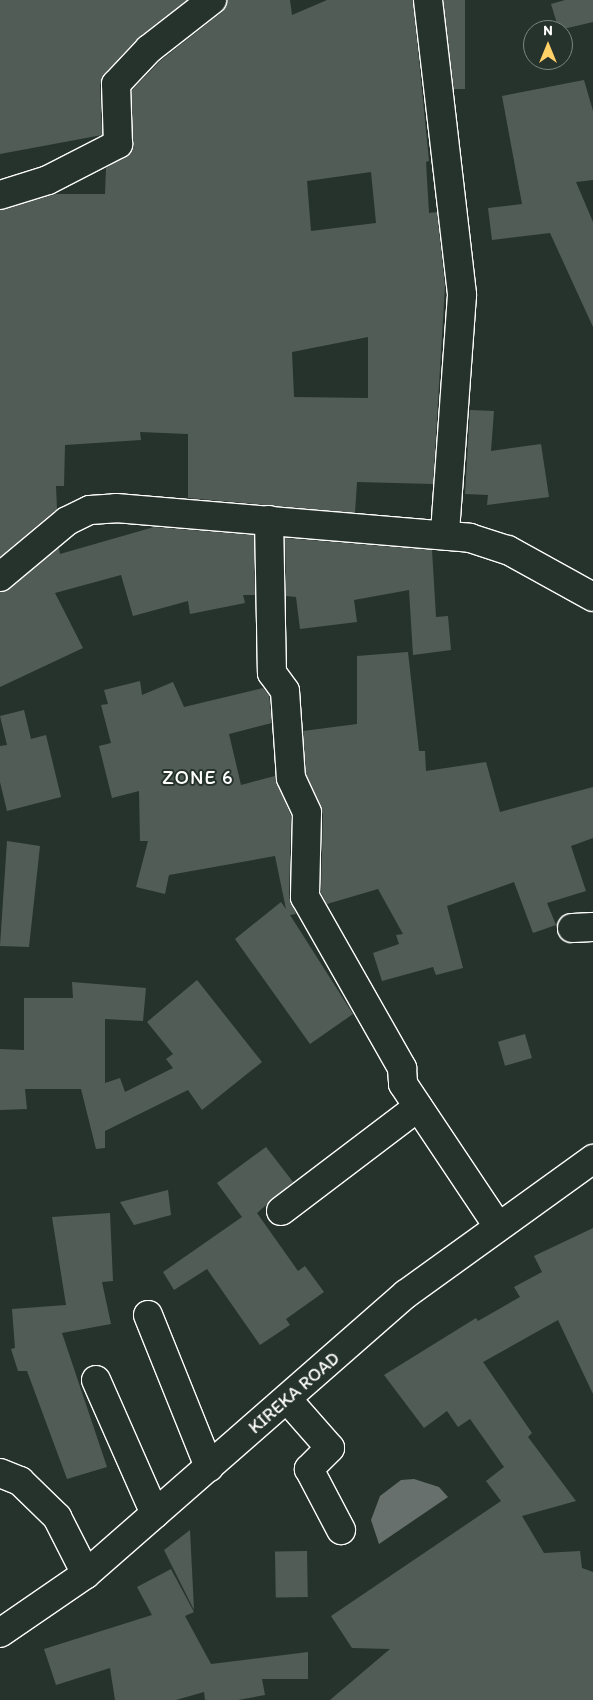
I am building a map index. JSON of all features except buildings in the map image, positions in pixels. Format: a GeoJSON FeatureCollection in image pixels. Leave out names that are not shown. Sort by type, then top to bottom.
{"type":"FeatureCollection","features":[{"type":"Feature","properties":{"kind":"street"},"geometry":{"type":"LineString","coordinates":[[0,196],[48,180],[118,144],[116,84],[149,49],[212,0]]}},
{"type":"Feature","properties":{"kind":"street"},"geometry":{"type":"LineString","coordinates":[[428,0],[462,295],[445,535]]}},
{"type":"Feature","properties":{"kind":"street"},"geometry":{"type":"LineString","coordinates":[[0,577],[67,521],[90,510],[269,520],[445,535],[508,550],[593,597]]}},
{"type":"Feature","properties":{"kind":"street"},"geometry":{"type":"LineString","coordinates":[[269,520],[272,673],[285,691],[291,778],[307,813],[305,897],[402,1068],[403,1084],[497,1225]]}},
{"type":"Feature","properties":{"kind":"street"},"geometry":{"type":"LineString","coordinates":[[281,1211],[418,1107]]}},
{"type":"Feature","properties":{"kind":"street","name":"KIREKA ROAD"},"geometry":{"type":"LineString","coordinates":[[0,1633],[86,1574],[406,1294],[497,1225],[593,1159]]}},
{"type":"Feature","properties":{"kind":"street"},"geometry":{"type":"LineString","coordinates":[[148,1315],[209,1467]]}},
{"type":"Feature","properties":{"kind":"street"},"geometry":{"type":"LineString","coordinates":[[96,1380],[155,1514]]}},
{"type":"Feature","properties":{"kind":"street"},"geometry":{"type":"LineString","coordinates":[[287,1399],[330,1448],[309,1469],[341,1530]]}},
{"type":"Feature","properties":{"kind":"street"},"geometry":{"type":"LineString","coordinates":[[0,1474],[20,1481],[56,1517],[86,1574]]}},
{"type":"Feature","properties":{"kind":"shaded area"},"geometry":{"type":"Polygon","coordinates":[[[414,1479],[439,1487],[448,1497],[379,1544],[371,1520],[380,1496],[401,1480],[414,1479]]]}},
{"type":"Feature","properties":{"kind":"district","name":"ZONE 6"},"geometry":{"type":"Point","coordinates":[198,777]}}]}
